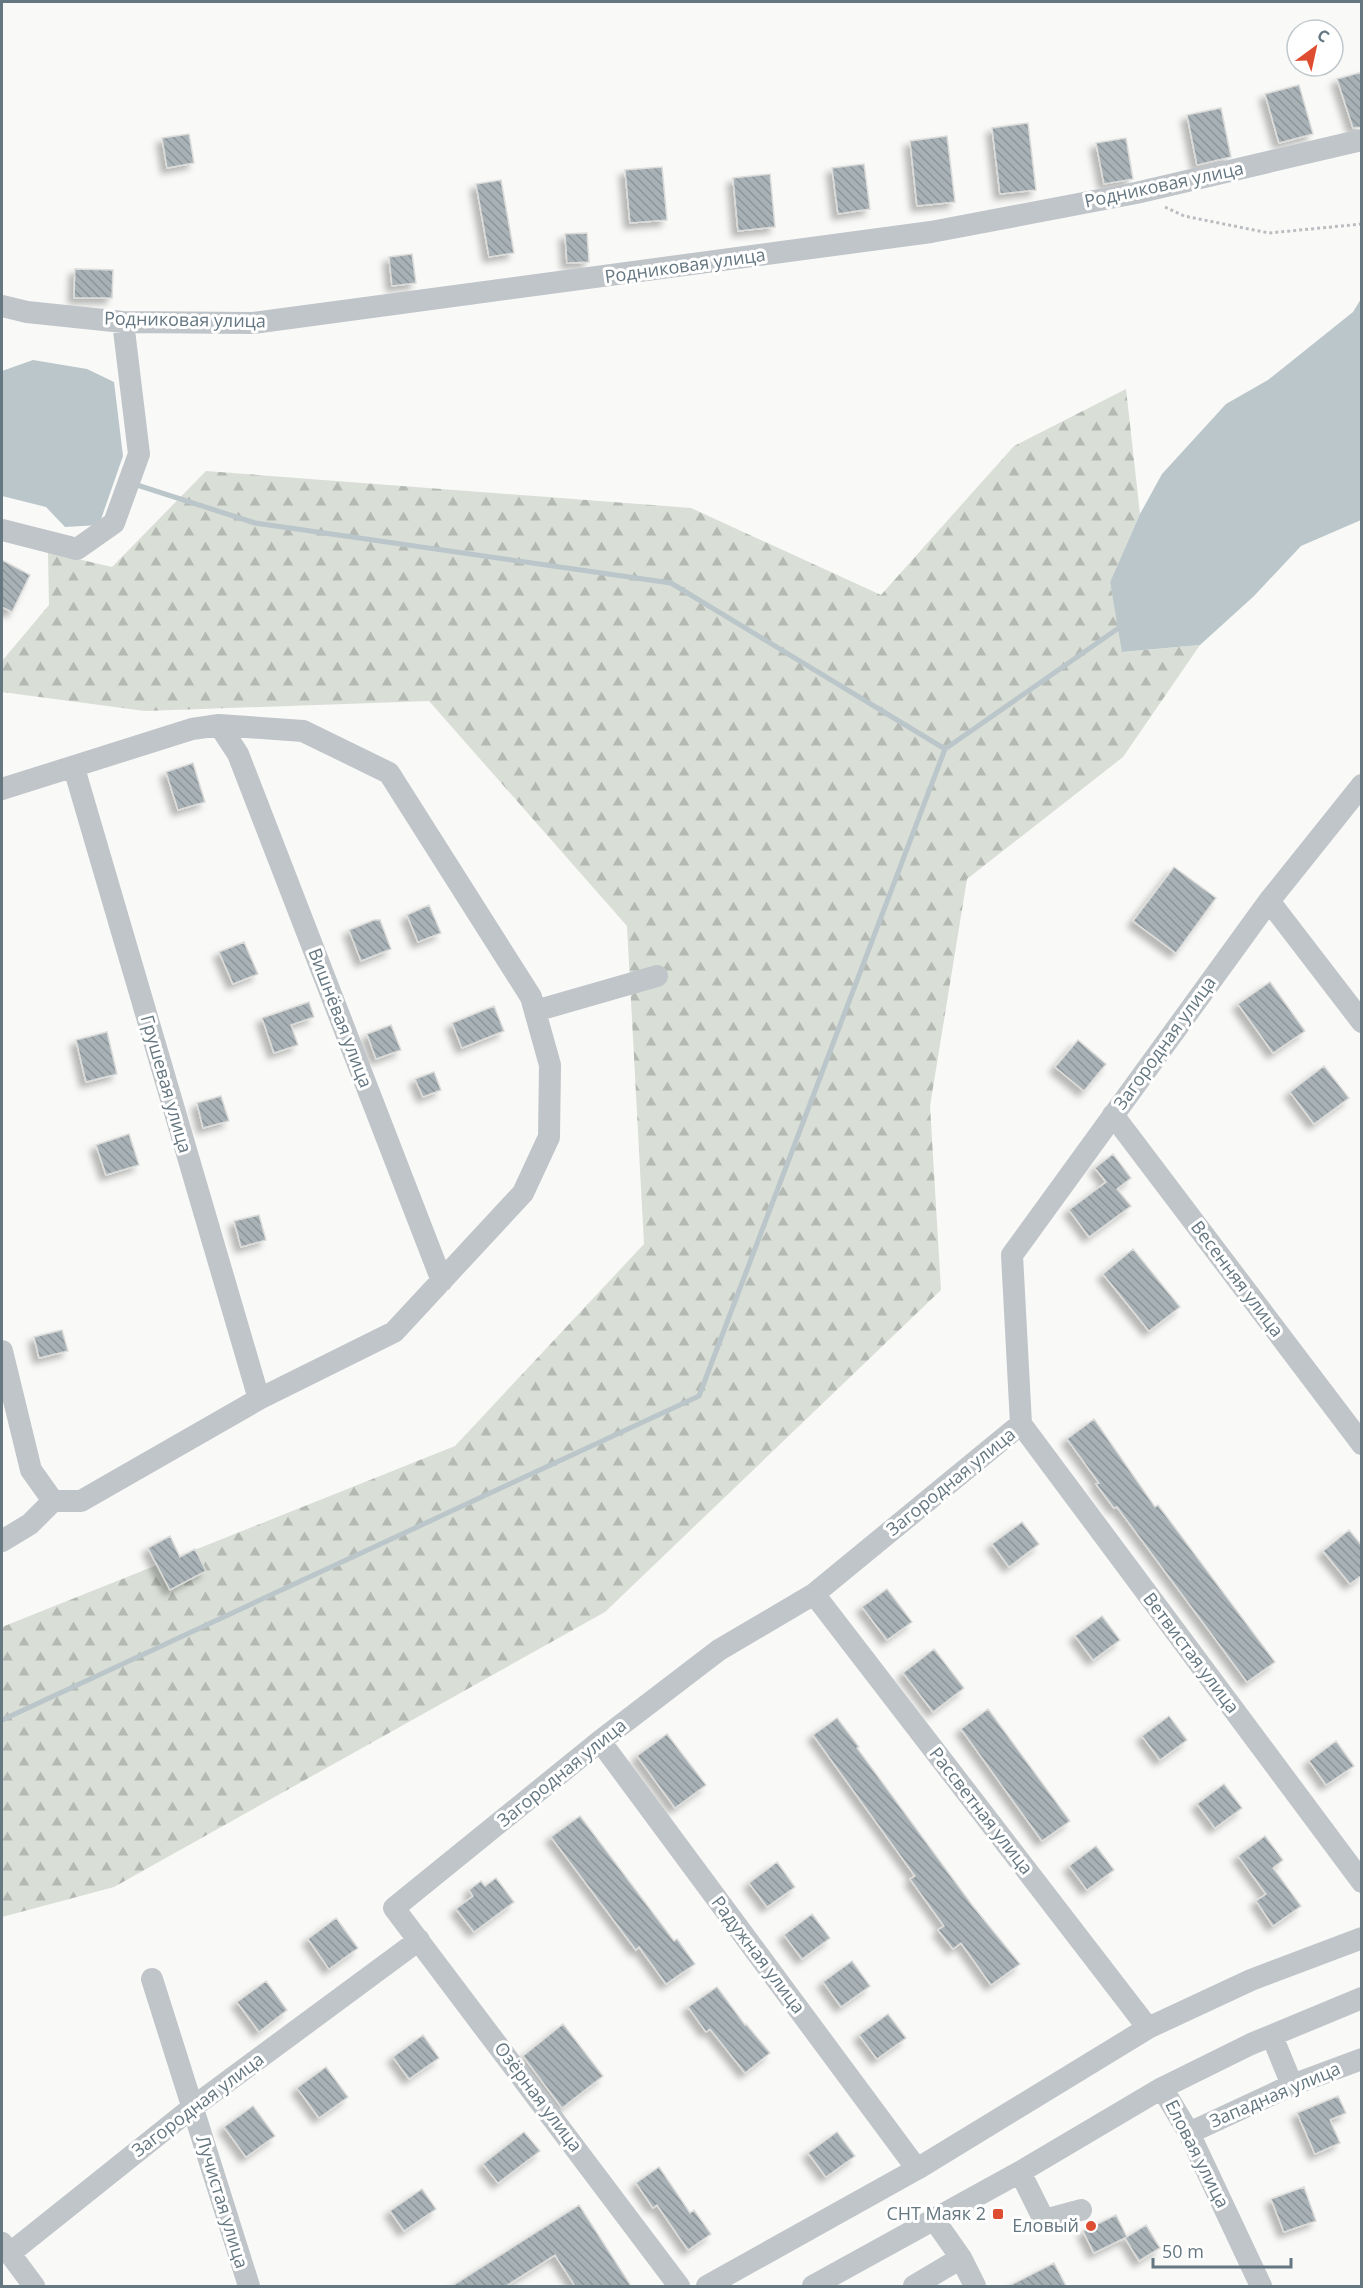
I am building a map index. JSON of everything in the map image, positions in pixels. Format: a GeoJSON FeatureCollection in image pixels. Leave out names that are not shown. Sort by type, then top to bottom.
{"type":"FeatureCollection","features":[{"type":"Feature","properties":{"kind":"street","name":"Родниковая улица"},"geometry":{"type":"LineString","coordinates":[[2,306],[27,312],[123,322],[254,323],[404,305],[931,232],[1136,193],[1362,140]]}},
{"type":"Feature","properties":{"kind":"street"},"geometry":{"type":"LineString","coordinates":[[2,530],[77,549],[114,523],[139,454],[123,322]]}},
{"type":"Feature","properties":{"kind":"street"},"geometry":{"type":"LineString","coordinates":[[2,789],[192,729],[219,725],[303,731],[388,773],[531,997],[550,1065],[549,1137],[523,1193],[394,1332],[259,1399],[81,1501],[53,1501],[30,1524],[2,1541]]}},
{"type":"Feature","properties":{"kind":"street","name":"Вишнёвая улица"},"geometry":{"type":"LineString","coordinates":[[219,725],[238,754],[442,1281]]}},
{"type":"Feature","properties":{"kind":"street","name":"Грушевая улица"},"geometry":{"type":"LineString","coordinates":[[74,768],[259,1399]]}},
{"type":"Feature","properties":{"kind":"street","name":"Загородная улица"},"geometry":{"type":"LineString","coordinates":[[394,1908],[600,1742],[719,1650],[814,1594],[1021,1425],[1012,1255],[1269,901],[1362,785]]}},
{"type":"Feature","properties":{"kind":"street"},"geometry":{"type":"LineString","coordinates":[[1269,901],[1362,1022]]}},
{"type":"Feature","properties":{"kind":"street"},"geometry":{"type":"LineString","coordinates":[[535,1011],[657,976]]}},
{"type":"Feature","properties":{"kind":"street","name":"Весенняя улица"},"geometry":{"type":"LineString","coordinates":[[1113,1114],[1362,1444]]}},
{"type":"Feature","properties":{"kind":"street"},"geometry":{"type":"LineString","coordinates":[[2,1351],[31,1470],[53,1501]]}},
{"type":"Feature","properties":{"kind":"street","name":"Ветвистая улица"},"geometry":{"type":"LineString","coordinates":[[1021,1425],[1362,1882]]}},
{"type":"Feature","properties":{"kind":"street","name":"Рассветная улица"},"geometry":{"type":"LineString","coordinates":[[814,1594],[1148,2028]]}},
{"type":"Feature","properties":{"kind":"street","name":"Радужная улица"},"geometry":{"type":"LineString","coordinates":[[600,1742],[917,2169]]}},
{"type":"Feature","properties":{"kind":"street","name":"Озёрная улица"},"geometry":{"type":"LineString","coordinates":[[394,1908],[679,2286]]}},
{"type":"Feature","properties":{"kind":"street"},"geometry":{"type":"LineString","coordinates":[[707,2286],[917,2169],[1148,2028],[1251,1980],[1362,1938]]}},
{"type":"Feature","properties":{"kind":"street","name":"Загородная улица"},"geometry":{"type":"LineString","coordinates":[[5,2249],[419,1940]]}},
{"type":"Feature","properties":{"kind":"street","name":"Лучистая улица"},"geometry":{"type":"LineString","coordinates":[[153,1979],[249,2286]]}},
{"type":"Feature","properties":{"kind":"street"},"geometry":{"type":"LineString","coordinates":[[813,2286],[1020,2172],[1162,2088],[1272,2036],[1362,1998]]}},
{"type":"Feature","properties":{"kind":"street"},"geometry":{"type":"LineString","coordinates":[[1272,2036],[1292,2085]]}},
{"type":"Feature","properties":{"kind":"street","name":"Западная улица"},"geometry":{"type":"LineString","coordinates":[[1189,2133],[1292,2085],[1362,2059]]}},
{"type":"Feature","properties":{"kind":"street","name":"Еловая улица"},"geometry":{"type":"LineString","coordinates":[[1162,2088],[1189,2133],[1261,2286]]}},
{"type":"Feature","properties":{"kind":"street"},"geometry":{"type":"LineString","coordinates":[[1020,2172],[1044,2220],[1081,2210]]}},
{"type":"Feature","properties":{"kind":"street"},"geometry":{"type":"LineString","coordinates":[[933,2218],[961,2258],[975,2286]]}},
{"type":"Feature","properties":{"kind":"street"},"geometry":{"type":"LineString","coordinates":[[5,2249],[34,2286]]}},
{"type":"Feature","properties":{"kind":"street"},"geometry":{"type":"LineString","coordinates":[[914,2286],[961,2258]]}},
{"type":"Feature","properties":{"kind":"path"},"geometry":{"type":"LineString","coordinates":[[1136,193],[1184,216],[1269,233],[1362,224]]}},
{"type":"Feature","properties":{"kind":"green space"},"geometry":{"type":"Polygon","coordinates":[[[1126,389],[1140,514],[1110,582],[1123,652],[1200,645],[1123,757],[967,879],[930,1106],[941,1290],[605,1612],[114,1887],[2,1917],[2,1627],[455,1446],[644,1244],[627,926],[429,701],[145,711],[2,692],[2,661],[49,605],[48,552],[112,567],[206,471],[691,508],[881,595],[1014,446],[1126,389]]]}},
{"type":"Feature","properties":{"kind":"shaded area"},"geometry":{"type":"Polygon","coordinates":[[[1361,299],[1361,520],[1301,546],[1254,596],[1200,645],[1122,652],[1110,582],[1140,514],[1162,474],[1226,404],[1268,380],[1353,312],[1361,299]]]}},
{"type":"Feature","properties":{"kind":"shaded area"},"geometry":{"type":"Polygon","coordinates":[[[33,360],[87,369],[114,382],[123,456],[99,525],[65,527],[46,507],[2,496],[2,371],[33,360]]]}},
{"type":"Feature","properties":{"kind":"building"},"geometry":{"type":"Polygon","coordinates":[[[1362,72],[1362,127],[1353,128],[1337,79],[1362,72]]]}},
{"type":"Feature","properties":{"kind":"building"},"geometry":{"type":"Polygon","coordinates":[[[1299,85],[1313,134],[1279,143],[1265,94],[1299,85]]]}},
{"type":"Feature","properties":{"kind":"building"},"geometry":{"type":"Polygon","coordinates":[[[1221,108],[1231,157],[1197,165],[1187,115],[1221,108]]]}},
{"type":"Feature","properties":{"kind":"building"},"geometry":{"type":"Polygon","coordinates":[[[1028,123],[1036,190],[1000,194],[992,128],[1028,123]]]}},
{"type":"Feature","properties":{"kind":"building"},"geometry":{"type":"Polygon","coordinates":[[[189,134],[194,163],[167,168],[162,138],[189,134]]]}},
{"type":"Feature","properties":{"kind":"building"},"geometry":{"type":"Polygon","coordinates":[[[947,136],[955,202],[917,206],[910,141],[947,136]]]}},
{"type":"Feature","properties":{"kind":"building"},"geometry":{"type":"Polygon","coordinates":[[[1126,138],[1133,179],[1104,184],[1096,143],[1126,138]]]}},
{"type":"Feature","properties":{"kind":"building"},"geometry":{"type":"Polygon","coordinates":[[[864,164],[870,209],[838,214],[832,168],[864,164]]]}},
{"type":"Feature","properties":{"kind":"building"},"geometry":{"type":"Polygon","coordinates":[[[662,167],[667,220],[630,223],[625,170],[662,167]]]}},
{"type":"Feature","properties":{"kind":"building"},"geometry":{"type":"Polygon","coordinates":[[[770,174],[775,227],[738,231],[733,178],[770,174]]]}},
{"type":"Feature","properties":{"kind":"building"},"geometry":{"type":"Polygon","coordinates":[[[501,180],[514,253],[489,257],[476,184],[501,180]]]}},
{"type":"Feature","properties":{"kind":"building"},"geometry":{"type":"Polygon","coordinates":[[[587,233],[589,262],[567,263],[565,234],[587,233]]]}},
{"type":"Feature","properties":{"kind":"building"},"geometry":{"type":"Polygon","coordinates":[[[412,254],[416,283],[392,286],[389,257],[412,254]]]}},
{"type":"Feature","properties":{"kind":"building"},"geometry":{"type":"Polygon","coordinates":[[[75,269],[113,270],[112,298],[74,298],[75,269]]]}},
{"type":"Feature","properties":{"kind":"building"},"geometry":{"type":"Polygon","coordinates":[[[2,560],[30,575],[12,612],[2,607],[2,560]]]}},
{"type":"Feature","properties":{"kind":"building"},"geometry":{"type":"Polygon","coordinates":[[[193,763],[205,802],[178,810],[166,772],[193,763]]]}},
{"type":"Feature","properties":{"kind":"building"},"geometry":{"type":"Polygon","coordinates":[[[1174,867],[1216,898],[1176,953],[1133,921],[1174,867]]]}},
{"type":"Feature","properties":{"kind":"building"},"geometry":{"type":"Polygon","coordinates":[[[429,905],[441,933],[418,942],[407,915],[429,905]]]}},
{"type":"Feature","properties":{"kind":"building"},"geometry":{"type":"Polygon","coordinates":[[[374,920],[380,920],[391,949],[361,961],[349,930],[374,920]]]}},
{"type":"Feature","properties":{"kind":"building"},"geometry":{"type":"Polygon","coordinates":[[[244,942],[258,974],[233,984],[219,952],[244,942]]]}},
{"type":"Feature","properties":{"kind":"building"},"geometry":{"type":"Polygon","coordinates":[[[1270,982],[1305,1031],[1273,1053],[1238,1004],[1270,982]]]}},
{"type":"Feature","properties":{"kind":"building"},"geometry":{"type":"Polygon","coordinates":[[[309,1002],[314,1017],[291,1025],[298,1045],[274,1053],[262,1018],[309,1002]]]}},
{"type":"Feature","properties":{"kind":"building"},"geometry":{"type":"Polygon","coordinates":[[[494,1006],[504,1031],[462,1048],[452,1023],[494,1006]]]}},
{"type":"Feature","properties":{"kind":"building"},"geometry":{"type":"Polygon","coordinates":[[[391,1025],[401,1050],[376,1059],[367,1034],[391,1025]]]}},
{"type":"Feature","properties":{"kind":"building"},"geometry":{"type":"Polygon","coordinates":[[[107,1032],[117,1074],[86,1082],[76,1040],[107,1032]]]}},
{"type":"Feature","properties":{"kind":"building"},"geometry":{"type":"Polygon","coordinates":[[[1078,1040],[1106,1064],[1084,1091],[1055,1067],[1078,1040]]]}},
{"type":"Feature","properties":{"kind":"building"},"geometry":{"type":"Polygon","coordinates":[[[1324,1066],[1349,1098],[1314,1124],[1290,1092],[1324,1066]]]}},
{"type":"Feature","properties":{"kind":"building"},"geometry":{"type":"Polygon","coordinates":[[[434,1072],[441,1090],[423,1097],[415,1079],[434,1072]]]}},
{"type":"Feature","properties":{"kind":"building"},"geometry":{"type":"Polygon","coordinates":[[[221,1096],[229,1121],[203,1128],[197,1103],[221,1096]]]}},
{"type":"Feature","properties":{"kind":"building"},"geometry":{"type":"Polygon","coordinates":[[[129,1134],[139,1165],[106,1175],[96,1145],[129,1134]]]}},
{"type":"Feature","properties":{"kind":"building"},"geometry":{"type":"Polygon","coordinates":[[[1113,1154],[1131,1178],[1117,1189],[1131,1206],[1089,1237],[1069,1210],[1106,1182],[1095,1168],[1113,1154]]]}},
{"type":"Feature","properties":{"kind":"building"},"geometry":{"type":"Polygon","coordinates":[[[259,1215],[266,1240],[241,1247],[234,1221],[259,1215]]]}},
{"type":"Feature","properties":{"kind":"building"},"geometry":{"type":"Polygon","coordinates":[[[1133,1249],[1180,1307],[1149,1331],[1103,1274],[1133,1249]]]}},
{"type":"Feature","properties":{"kind":"building"},"geometry":{"type":"Polygon","coordinates":[[[62,1330],[68,1351],[39,1358],[34,1337],[62,1330]]]}},
{"type":"Feature","properties":{"kind":"building"},"geometry":{"type":"Polygon","coordinates":[[[1094,1419],[1155,1507],[1158,1505],[1275,1662],[1247,1682],[1117,1507],[1114,1508],[1096,1484],[1099,1483],[1067,1439],[1094,1419]]]}},
{"type":"Feature","properties":{"kind":"building"},"geometry":{"type":"Polygon","coordinates":[[[1022,1522],[1039,1544],[1009,1567],[992,1544],[1022,1522]]]}},
{"type":"Feature","properties":{"kind":"building"},"geometry":{"type":"Polygon","coordinates":[[[1349,1530],[1362,1546],[1362,1575],[1350,1584],[1323,1551],[1349,1530]]]}},
{"type":"Feature","properties":{"kind":"building"},"geometry":{"type":"Polygon","coordinates":[[[170,1536],[180,1557],[195,1549],[206,1571],[170,1590],[148,1548],[170,1536]]]}},
{"type":"Feature","properties":{"kind":"building"},"geometry":{"type":"Polygon","coordinates":[[[887,1589],[912,1622],[887,1640],[862,1607],[887,1589]]]}},
{"type":"Feature","properties":{"kind":"building"},"geometry":{"type":"Polygon","coordinates":[[[1102,1616],[1120,1640],[1093,1660],[1075,1636],[1102,1616]]]}},
{"type":"Feature","properties":{"kind":"building"},"geometry":{"type":"Polygon","coordinates":[[[934,1649],[964,1688],[933,1712],[903,1673],[934,1649]]]}},
{"type":"Feature","properties":{"kind":"building"},"geometry":{"type":"Polygon","coordinates":[[[988,1709],[1070,1821],[1042,1841],[961,1729],[988,1709]]]}},
{"type":"Feature","properties":{"kind":"building"},"geometry":{"type":"Polygon","coordinates":[[[1169,1716],[1187,1740],[1160,1760],[1142,1736],[1169,1716]]]}},
{"type":"Feature","properties":{"kind":"building"},"geometry":{"type":"Polygon","coordinates":[[[837,1718],[972,1905],[1020,1964],[991,1985],[961,1943],[953,1949],[938,1930],[944,1926],[910,1879],[915,1876],[813,1735],[837,1718]]]}},
{"type":"Feature","properties":{"kind":"building"},"geometry":{"type":"Polygon","coordinates":[[[667,1734],[706,1785],[675,1808],[637,1756],[667,1734]]]}},
{"type":"Feature","properties":{"kind":"building"},"geometry":{"type":"Polygon","coordinates":[[[1336,1741],[1354,1766],[1326,1785],[1309,1761],[1336,1741]]]}},
{"type":"Feature","properties":{"kind":"building"},"geometry":{"type":"Polygon","coordinates":[[[1224,1784],[1242,1808],[1215,1828],[1197,1804],[1224,1784]]]}},
{"type":"Feature","properties":{"kind":"building"},"geometry":{"type":"Polygon","coordinates":[[[580,1816],[674,1941],[677,1939],[695,1964],[666,1984],[639,1947],[636,1950],[551,1837],[580,1816]]]}},
{"type":"Feature","properties":{"kind":"building"},"geometry":{"type":"Polygon","coordinates":[[[1265,1836],[1283,1860],[1273,1868],[1301,1906],[1273,1926],[1256,1901],[1266,1894],[1238,1856],[1265,1836]]]}},
{"type":"Feature","properties":{"kind":"building"},"geometry":{"type":"Polygon","coordinates":[[[1096,1846],[1114,1870],[1087,1890],[1069,1866],[1096,1846]]]}},
{"type":"Feature","properties":{"kind":"building"},"geometry":{"type":"Polygon","coordinates":[[[777,1862],[795,1887],[767,1907],[749,1883],[777,1862]]]}},
{"type":"Feature","properties":{"kind":"building"},"geometry":{"type":"Polygon","coordinates":[[[496,1878],[514,1902],[474,1932],[456,1909],[473,1896],[469,1890],[481,1881],[485,1886],[496,1878]]]}},
{"type":"Feature","properties":{"kind":"building"},"geometry":{"type":"Polygon","coordinates":[[[812,1914],[830,1938],[802,1959],[784,1935],[812,1914]]]}},
{"type":"Feature","properties":{"kind":"building"},"geometry":{"type":"Polygon","coordinates":[[[336,1918],[358,1948],[329,1969],[308,1939],[336,1918]]]}},
{"type":"Feature","properties":{"kind":"building"},"geometry":{"type":"Polygon","coordinates":[[[852,1961],[870,1986],[841,2007],[823,1982],[852,1961]]]}},
{"type":"Feature","properties":{"kind":"building"},"geometry":{"type":"Polygon","coordinates":[[[266,1981],[287,2010],[259,2032],[237,2002],[266,1981]]]}},
{"type":"Feature","properties":{"kind":"building"},"geometry":{"type":"Polygon","coordinates":[[[717,1987],[745,2025],[770,2053],[745,2073],[710,2029],[706,2032],[688,2007],[717,1987]]]}},
{"type":"Feature","properties":{"kind":"building"},"geometry":{"type":"Polygon","coordinates":[[[888,2014],[906,2038],[877,2059],[859,2035],[888,2014]]]}},
{"type":"Feature","properties":{"kind":"building"},"geometry":{"type":"Polygon","coordinates":[[[563,2024],[603,2076],[562,2108],[523,2056],[563,2024]]]}},
{"type":"Feature","properties":{"kind":"building"},"geometry":{"type":"Polygon","coordinates":[[[423,2035],[439,2058],[409,2079],[393,2057],[423,2035]]]}},
{"type":"Feature","properties":{"kind":"building"},"geometry":{"type":"Polygon","coordinates":[[[326,2067],[348,2097],[319,2118],[297,2088],[326,2067]]]}},
{"type":"Feature","properties":{"kind":"building"},"geometry":{"type":"Polygon","coordinates":[[[1338,2096],[1346,2113],[1330,2120],[1340,2143],[1315,2154],[1297,2113],[1338,2096]]]}},
{"type":"Feature","properties":{"kind":"building"},"geometry":{"type":"Polygon","coordinates":[[[253,2106],[275,2136],[246,2157],[224,2127],[253,2106]]]}},
{"type":"Feature","properties":{"kind":"building"},"geometry":{"type":"Polygon","coordinates":[[[524,2132],[540,2151],[498,2183],[483,2164],[524,2132]]]}},
{"type":"Feature","properties":{"kind":"building"},"geometry":{"type":"Polygon","coordinates":[[[837,2132],[855,2156],[826,2177],[808,2153],[837,2132]]]}},
{"type":"Feature","properties":{"kind":"building"},"geometry":{"type":"Polygon","coordinates":[[[659,2167],[690,2213],[694,2210],[711,2234],[688,2250],[657,2205],[653,2208],[636,2183],[659,2167]]]}},
{"type":"Feature","properties":{"kind":"building"},"geometry":{"type":"Polygon","coordinates":[[[1304,2187],[1316,2221],[1284,2232],[1271,2199],[1304,2187]]]}},
{"type":"Feature","properties":{"kind":"building"},"geometry":{"type":"Polygon","coordinates":[[[422,2189],[436,2209],[404,2231],[390,2211],[422,2189]]]}},
{"type":"Feature","properties":{"kind":"building"},"geometry":{"type":"Polygon","coordinates":[[[579,2205],[631,2286],[575,2286],[555,2255],[506,2286],[452,2286],[579,2205]]]}},
{"type":"Feature","properties":{"kind":"building"},"geometry":{"type":"Polygon","coordinates":[[[1116,2215],[1127,2237],[1094,2253],[1083,2231],[1116,2215]]]}},
{"type":"Feature","properties":{"kind":"building"},"geometry":{"type":"Polygon","coordinates":[[[1146,2225],[1160,2248],[1139,2261],[1125,2238],[1146,2225]]]}},
{"type":"Feature","properties":{"kind":"building"},"geometry":{"type":"Polygon","coordinates":[[[1054,2263],[1066,2286],[1009,2286],[1054,2263]]]}},
{"type":"Feature","properties":{"kind":"waterway"},"geometry":{"type":"LineString","coordinates":[[137,485],[255,523],[671,583],[945,749]]}},
{"type":"Feature","properties":{"kind":"waterway"},"geometry":{"type":"LineString","coordinates":[[2,1720],[699,1396],[945,749],[1123,625]]}},
{"type":"Feature","properties":{"kind":"place","name":"СНТ Маяк 2"},"geometry":{"type":"Point","coordinates":[998,2214]}},
{"type":"Feature","properties":{"kind":"place","name":"Еловый"},"geometry":{"type":"Point","coordinates":[1091,2226]}}]}
